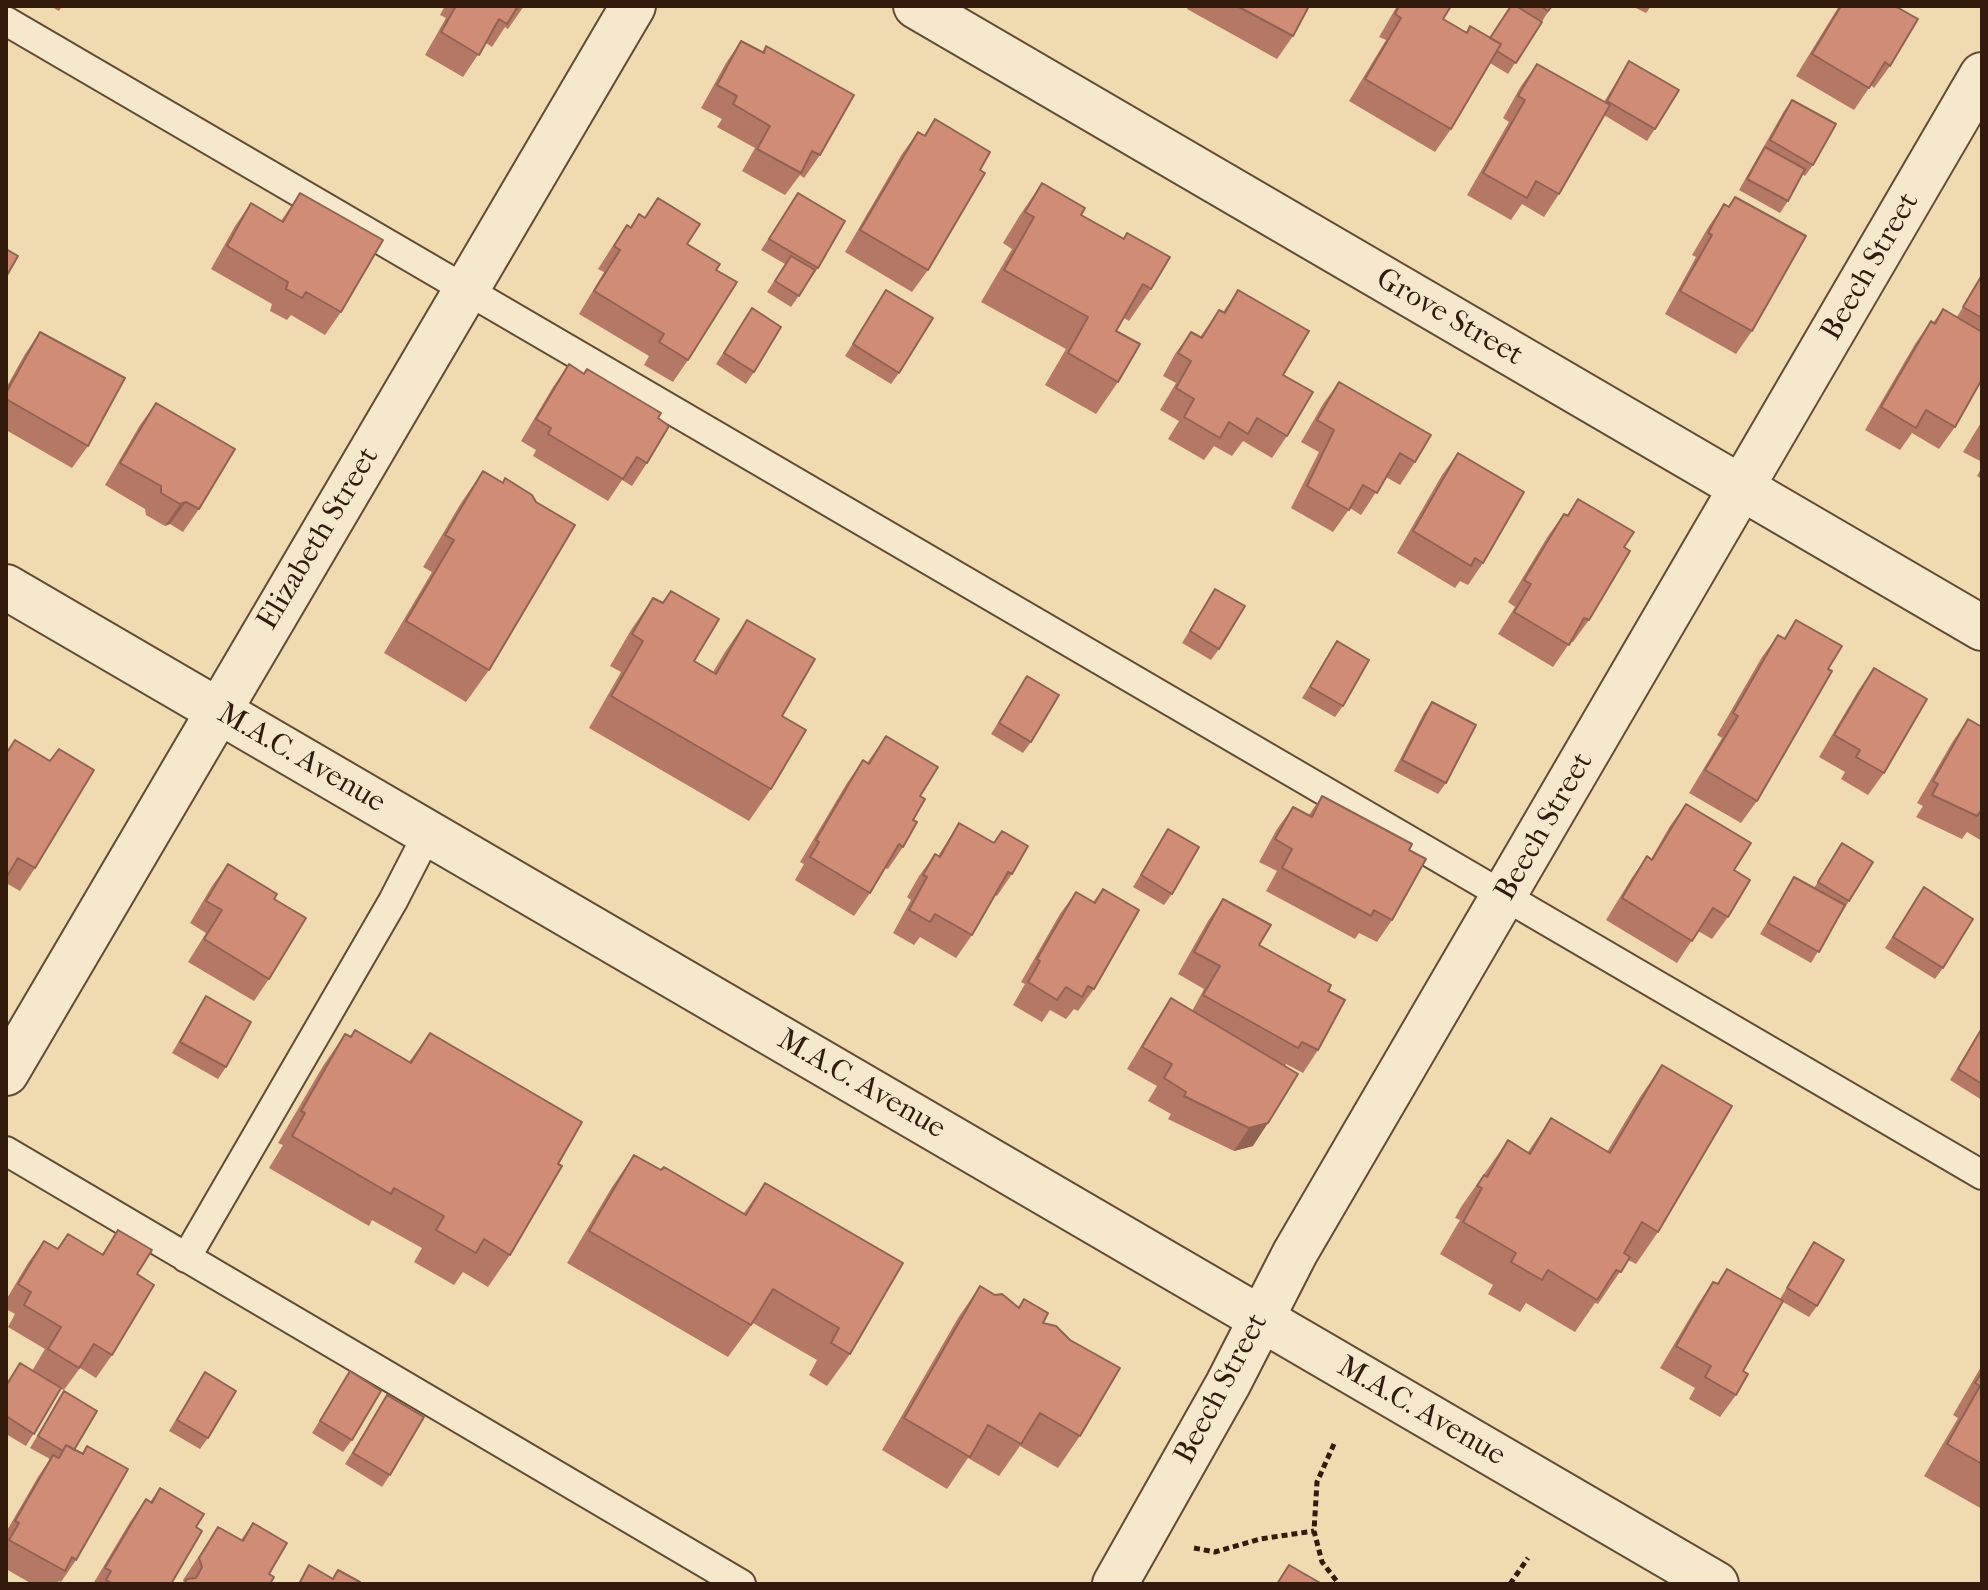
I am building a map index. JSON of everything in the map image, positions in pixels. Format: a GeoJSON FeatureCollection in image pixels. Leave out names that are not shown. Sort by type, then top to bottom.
{"type":"FeatureCollection","features":[{"type":"Feature","properties":{"kind":"street","name":"Elizabeth Street"},"geometry":{"type":"LineString","coordinates":[[6,1073],[633,6]]}},
{"type":"Feature","properties":{"kind":"street","name":"Grove Street"},"geometry":{"type":"LineString","coordinates":[[916,6],[1982,628]]}},
{"type":"Feature","properties":{"kind":"street","name":"Beech Street"},"geometry":{"type":"LineString","coordinates":[[1115,1584],[1228,1384],[1260,1318],[1982,75]]}},
{"type":"Feature","properties":{"kind":"street","name":"M.A.C. Avenue"},"geometry":{"type":"LineString","coordinates":[[6,587],[1716,1584]]}},
{"type":"Feature","properties":{"kind":"lane"},"geometry":{"type":"LineString","coordinates":[[6,21],[1506,894],[1982,1175]]}},
{"type":"Feature","properties":{"kind":"lane"},"geometry":{"type":"LineString","coordinates":[[186,1258],[393,901],[428,833]]}},
{"type":"Feature","properties":{"kind":"lane"},"geometry":{"type":"LineString","coordinates":[[6,1151],[741,1584]]}},
{"type":"Feature","properties":{"kind":"path"},"geometry":{"type":"LineString","coordinates":[[1334,1444],[1317,1482],[1314,1531],[1322,1562],[1339,1584]]}},
{"type":"Feature","properties":{"kind":"path"},"geometry":{"type":"LineString","coordinates":[[1180,1545],[1215,1552],[1260,1539],[1314,1531]]}},
{"type":"Feature","properties":{"kind":"path"},"geometry":{"type":"LineString","coordinates":[[1510,1584],[1528,1558]]}},
{"type":"Feature","properties":{"kind":"building"},"geometry":{"type":"Polygon","coordinates":[[[456,6],[518,6],[507,24],[499,19],[479,55],[441,32],[456,6]]]}},
{"type":"Feature","properties":{"kind":"building"},"geometry":{"type":"Polygon","coordinates":[[[1237,6],[1309,6],[1293,36],[1237,6]]]}},
{"type":"Feature","properties":{"kind":"building"},"geometry":{"type":"Polygon","coordinates":[[[1399,6],[1451,6],[1443,19],[1467,33],[1470,26],[1501,44],[1451,129],[1365,79],[1401,18],[1395,14],[1399,6]]]}},
{"type":"Feature","properties":{"kind":"building"},"geometry":{"type":"Polygon","coordinates":[[[1511,6],[1542,22],[1516,63],[1497,51],[1501,44],[1490,38],[1511,6]]]}},
{"type":"Feature","properties":{"kind":"building"},"geometry":{"type":"Polygon","coordinates":[[[1841,6],[1895,6],[1918,19],[1890,66],[1885,62],[1869,88],[1812,54],[1841,6]]]}},
{"type":"Feature","properties":{"kind":"building"},"geometry":{"type":"Polygon","coordinates":[[[741,41],[764,53],[766,46],[854,95],[820,155],[812,151],[801,173],[757,149],[770,126],[733,104],[737,96],[717,85],[741,41]]]}},
{"type":"Feature","properties":{"kind":"building"},"geometry":{"type":"Polygon","coordinates":[[[1629,61],[1679,90],[1655,129],[1607,101],[1629,61]]]}},
{"type":"Feature","properties":{"kind":"building"},"geometry":{"type":"Polygon","coordinates":[[[1537,64],[1610,105],[1559,194],[1536,181],[1527,198],[1483,173],[1525,100],[1518,96],[1537,64]]]}},
{"type":"Feature","properties":{"kind":"building"},"geometry":{"type":"Polygon","coordinates":[[[1792,100],[1836,124],[1813,165],[1770,140],[1792,100]]]}},
{"type":"Feature","properties":{"kind":"building"},"geometry":{"type":"Polygon","coordinates":[[[935,119],[990,152],[980,170],[985,173],[928,270],[860,230],[918,132],[925,136],[935,119]]]}},
{"type":"Feature","properties":{"kind":"building"},"geometry":{"type":"Polygon","coordinates":[[[1765,147],[1805,169],[1788,201],[1747,179],[1765,147]]]}},
{"type":"Feature","properties":{"kind":"building"},"geometry":{"type":"Polygon","coordinates":[[[1042,183],[1085,208],[1081,215],[1124,239],[1127,233],[1170,257],[1151,289],[1143,284],[1116,331],[1140,344],[1118,382],[1068,353],[1088,317],[1004,270],[1034,217],[1025,212],[1042,183]]]}},
{"type":"Feature","properties":{"kind":"building"},"geometry":{"type":"Polygon","coordinates":[[[300,193],[383,240],[341,312],[306,292],[302,298],[286,289],[288,282],[227,246],[251,203],[283,222],[300,193]]]}},
{"type":"Feature","properties":{"kind":"building"},"geometry":{"type":"Polygon","coordinates":[[[798,193],[845,221],[818,268],[769,239],[798,193]]]}},
{"type":"Feature","properties":{"kind":"building"},"geometry":{"type":"Polygon","coordinates":[[[1735,197],[1806,236],[1752,331],[1680,291],[1712,235],[1708,233],[1724,204],[1729,207],[1735,197]]]}},
{"type":"Feature","properties":{"kind":"building"},"geometry":{"type":"Polygon","coordinates":[[[658,198],[700,224],[687,244],[720,264],[716,270],[737,282],[688,360],[659,342],[664,334],[594,291],[620,250],[614,246],[627,225],[631,228],[639,214],[645,218],[658,198]]]}},
{"type":"Feature","properties":{"kind":"building"},"geometry":{"type":"Polygon","coordinates":[[[6,249],[18,256],[6,277],[6,249]]]}},
{"type":"Feature","properties":{"kind":"building"},"geometry":{"type":"Polygon","coordinates":[[[791,256],[815,270],[799,296],[775,281],[791,256]]]}},
{"type":"Feature","properties":{"kind":"building"},"geometry":{"type":"Polygon","coordinates":[[[1982,275],[1982,318],[1963,307],[1982,275]]]}},
{"type":"Feature","properties":{"kind":"building"},"geometry":{"type":"Polygon","coordinates":[[[886,290],[933,318],[899,373],[853,344],[886,290]]]}},
{"type":"Feature","properties":{"kind":"building"},"geometry":{"type":"Polygon","coordinates":[[[1238,290],[1309,331],[1283,375],[1313,392],[1287,436],[1257,418],[1248,434],[1229,422],[1220,438],[1184,417],[1194,399],[1176,388],[1191,361],[1178,353],[1191,332],[1202,338],[1219,310],[1225,313],[1238,290]]]}},
{"type":"Feature","properties":{"kind":"building"},"geometry":{"type":"Polygon","coordinates":[[[752,308],[781,327],[754,372],[724,353],[752,308]]]}},
{"type":"Feature","properties":{"kind":"building"},"geometry":{"type":"Polygon","coordinates":[[[1943,309],[1982,332],[1982,379],[1955,427],[1926,410],[1916,428],[1881,407],[1931,321],[1935,324],[1943,309]]]}},
{"type":"Feature","properties":{"kind":"building"},"geometry":{"type":"Polygon","coordinates":[[[40,332],[125,378],[88,446],[6,399],[6,393],[40,332]]]}},
{"type":"Feature","properties":{"kind":"building"},"geometry":{"type":"Polygon","coordinates":[[[569,364],[584,374],[587,369],[661,413],[658,418],[669,426],[647,463],[637,457],[623,479],[548,434],[551,428],[536,419],[569,364]]]}},
{"type":"Feature","properties":{"kind":"building"},"geometry":{"type":"Polygon","coordinates":[[[1339,382],[1431,435],[1415,462],[1400,453],[1377,493],[1363,485],[1349,510],[1307,486],[1334,430],[1317,420],[1339,382]]]}},
{"type":"Feature","properties":{"kind":"building"},"geometry":{"type":"Polygon","coordinates":[[[156,403],[235,449],[199,509],[186,502],[180,504],[161,493],[161,486],[120,463],[156,403]]]}},
{"type":"Feature","properties":{"kind":"building"},"geometry":{"type":"Polygon","coordinates":[[[1458,453],[1524,492],[1483,563],[1475,558],[1471,566],[1413,531],[1458,453]]]}},
{"type":"Feature","properties":{"kind":"building"},"geometry":{"type":"Polygon","coordinates":[[[483,471],[503,483],[505,478],[532,495],[536,502],[575,525],[489,670],[406,621],[454,540],[445,535],[483,471]]]}},
{"type":"Feature","properties":{"kind":"building"},"geometry":{"type":"Polygon","coordinates":[[[1578,499],[1634,532],[1624,547],[1630,551],[1589,620],[1584,618],[1569,645],[1514,612],[1531,584],[1524,580],[1564,514],[1568,516],[1578,499]]]}},
{"type":"Feature","properties":{"kind":"building"},"geometry":{"type":"Polygon","coordinates":[[[1215,589],[1245,606],[1219,649],[1190,631],[1215,589]]]}},
{"type":"Feature","properties":{"kind":"building"},"geometry":{"type":"Polygon","coordinates":[[[671,591],[719,619],[694,661],[716,674],[747,620],[815,659],[782,716],[806,730],[771,789],[611,696],[643,641],[632,634],[653,598],[663,603],[671,591]]]}},
{"type":"Feature","properties":{"kind":"building"},"geometry":{"type":"Polygon","coordinates":[[[1796,620],[1842,646],[1828,669],[1832,671],[1757,801],[1705,770],[1738,716],[1733,713],[1778,635],[1785,639],[1796,620]]]}},
{"type":"Feature","properties":{"kind":"building"},"geometry":{"type":"Polygon","coordinates":[[[1337,641],[1369,660],[1343,706],[1310,687],[1337,641]]]}},
{"type":"Feature","properties":{"kind":"building"},"geometry":{"type":"Polygon","coordinates":[[[1874,668],[1927,699],[1884,773],[1856,757],[1860,750],[1834,735],[1874,668]]]}},
{"type":"Feature","properties":{"kind":"building"},"geometry":{"type":"Polygon","coordinates":[[[1027,676],[1059,695],[1031,742],[999,723],[1027,676]]]}},
{"type":"Feature","properties":{"kind":"building"},"geometry":{"type":"Polygon","coordinates":[[[1432,702],[1476,725],[1446,783],[1402,760],[1432,702]]]}},
{"type":"Feature","properties":{"kind":"building"},"geometry":{"type":"Polygon","coordinates":[[[1968,719],[1982,727],[1982,809],[1977,816],[1932,795],[1938,784],[1933,781],[1968,719]]]}},
{"type":"Feature","properties":{"kind":"building"},"geometry":{"type":"Polygon","coordinates":[[[886,736],[938,767],[920,796],[925,799],[913,820],[917,822],[903,847],[899,844],[870,893],[810,857],[819,842],[816,840],[863,760],[869,764],[886,736]]]}},
{"type":"Feature","properties":{"kind":"building"},"geometry":{"type":"Polygon","coordinates":[[[15,740],[50,761],[59,749],[94,770],[35,868],[18,858],[6,878],[6,754],[15,740]]]}},
{"type":"Feature","properties":{"kind":"building"},"geometry":{"type":"Polygon","coordinates":[[[1322,796],[1412,844],[1409,850],[1426,859],[1392,920],[1374,910],[1371,916],[1282,868],[1292,849],[1275,839],[1293,807],[1312,817],[1322,796]]]}},
{"type":"Feature","properties":{"kind":"building"},"geometry":{"type":"Polygon","coordinates":[[[1686,804],[1751,843],[1734,870],[1750,880],[1728,917],[1713,908],[1692,941],[1622,898],[1647,856],[1652,860],[1686,804]]]}},
{"type":"Feature","properties":{"kind":"building"},"geometry":{"type":"Polygon","coordinates":[[[959,823],[994,843],[1002,831],[1028,846],[1012,874],[1008,872],[972,935],[935,914],[930,922],[909,910],[927,877],[923,875],[935,854],[940,857],[959,823]]]}},
{"type":"Feature","properties":{"kind":"building"},"geometry":{"type":"Polygon","coordinates":[[[1168,829],[1199,847],[1172,894],[1141,875],[1168,829]]]}},
{"type":"Feature","properties":{"kind":"building"},"geometry":{"type":"Polygon","coordinates":[[[1842,843],[1873,862],[1849,901],[1818,882],[1842,843]]]}},
{"type":"Feature","properties":{"kind":"building"},"geometry":{"type":"Polygon","coordinates":[[[228,864],[277,894],[274,899],[306,918],[269,979],[204,939],[222,910],[206,901],[228,864]]]}},
{"type":"Feature","properties":{"kind":"building"},"geometry":{"type":"Polygon","coordinates":[[[1794,877],[1845,905],[1819,952],[1768,923],[1794,877]]]}},
{"type":"Feature","properties":{"kind":"building"},"geometry":{"type":"Polygon","coordinates":[[[1924,887],[1973,919],[1943,968],[1893,937],[1924,887]]]}},
{"type":"Feature","properties":{"kind":"building"},"geometry":{"type":"Polygon","coordinates":[[[1103,889],[1139,910],[1094,989],[1088,986],[1082,997],[1066,987],[1057,1000],[1028,982],[1040,961],[1037,959],[1076,892],[1095,903],[1103,889]]]}},
{"type":"Feature","properties":{"kind":"building"},"geometry":{"type":"Polygon","coordinates":[[[1223,899],[1271,925],[1259,945],[1331,985],[1328,991],[1345,1000],[1318,1050],[1302,1042],[1298,1048],[1203,995],[1220,966],[1194,952],[1223,899]]]}},
{"type":"Feature","properties":{"kind":"building"},"geometry":{"type":"Polygon","coordinates":[[[206,996],[251,1022],[226,1067],[180,1042],[206,996]]]}},
{"type":"Feature","properties":{"kind":"building"},"geometry":{"type":"Polygon","coordinates":[[[1171,998],[1298,1074],[1268,1123],[1249,1128],[1184,1096],[1186,1092],[1164,1078],[1172,1064],[1142,1047],[1171,998]]]}},
{"type":"Feature","properties":{"kind":"building"},"geometry":{"type":"Polygon","coordinates":[[[1982,1028],[1982,1084],[1958,1069],[1982,1028]]]}},
{"type":"Feature","properties":{"kind":"building"},"geometry":{"type":"Polygon","coordinates":[[[355,1030],[411,1063],[430,1033],[582,1122],[558,1164],[562,1166],[510,1255],[484,1239],[476,1253],[436,1230],[444,1216],[394,1188],[391,1194],[292,1136],[305,1113],[301,1111],[345,1034],[351,1037],[355,1030]]]}},
{"type":"Feature","properties":{"kind":"building"},"geometry":{"type":"Polygon","coordinates":[[[1662,1065],[1732,1106],[1658,1232],[1642,1222],[1624,1253],[1630,1257],[1621,1272],[1616,1270],[1597,1300],[1548,1270],[1542,1280],[1511,1262],[1516,1253],[1463,1222],[1482,1188],[1477,1186],[1484,1175],[1487,1177],[1508,1140],[1530,1154],[1551,1118],[1610,1153],[1662,1065]]]}},
{"type":"Feature","properties":{"kind":"building"},"geometry":{"type":"Polygon","coordinates":[[[634,1155],[661,1170],[664,1167],[746,1215],[765,1183],[903,1263],[850,1354],[831,1343],[839,1328],[773,1289],[751,1325],[589,1231],[634,1155]]]}},
{"type":"Feature","properties":{"kind":"building"},"geometry":{"type":"Polygon","coordinates":[[[118,1230],[152,1250],[137,1274],[154,1285],[112,1355],[94,1344],[79,1368],[48,1349],[61,1327],[24,1305],[31,1292],[18,1284],[44,1241],[58,1249],[68,1234],[103,1255],[118,1230]]]}},
{"type":"Feature","properties":{"kind":"building"},"geometry":{"type":"Polygon","coordinates":[[[1814,1242],[1844,1260],[1817,1306],[1787,1288],[1814,1242]]]}},
{"type":"Feature","properties":{"kind":"building"},"geometry":{"type":"Polygon","coordinates":[[[1727,1269],[1783,1301],[1743,1371],[1748,1374],[1736,1395],[1705,1377],[1711,1366],[1676,1346],[1713,1282],[1718,1284],[1727,1269]]]}},
{"type":"Feature","properties":{"kind":"building"},"geometry":{"type":"Polygon","coordinates":[[[980,1286],[995,1295],[1002,1294],[1019,1308],[1024,1299],[1048,1313],[1043,1323],[1056,1326],[1070,1340],[1120,1368],[1080,1436],[1040,1413],[1021,1444],[988,1425],[970,1457],[904,1418],[980,1286]]]}},
{"type":"Feature","properties":{"kind":"building"},"geometry":{"type":"Polygon","coordinates":[[[20,1363],[61,1388],[34,1434],[6,1416],[6,1386],[20,1363]]]}},
{"type":"Feature","properties":{"kind":"building"},"geometry":{"type":"Polygon","coordinates":[[[350,1371],[381,1391],[352,1440],[320,1421],[350,1371]]]}},
{"type":"Feature","properties":{"kind":"building"},"geometry":{"type":"Polygon","coordinates":[[[205,1372],[236,1391],[208,1438],[177,1420],[205,1372]]]}},
{"type":"Feature","properties":{"kind":"building"},"geometry":{"type":"Polygon","coordinates":[[[1982,1372],[1982,1464],[1947,1444],[1980,1386],[1975,1383],[1982,1372]]]}},
{"type":"Feature","properties":{"kind":"building"},"geometry":{"type":"Polygon","coordinates":[[[64,1391],[97,1411],[74,1450],[66,1445],[63,1451],[38,1436],[64,1391]]]}},
{"type":"Feature","properties":{"kind":"building"},"geometry":{"type":"Polygon","coordinates":[[[387,1395],[424,1417],[390,1475],[353,1453],[387,1395]]]}},
{"type":"Feature","properties":{"kind":"building"},"geometry":{"type":"Polygon","coordinates":[[[66,1445],[83,1454],[87,1446],[128,1469],[76,1560],[72,1557],[65,1571],[9,1540],[19,1523],[15,1521],[53,1455],[59,1458],[66,1445]]]}},
{"type":"Feature","properties":{"kind":"building"},"geometry":{"type":"Polygon","coordinates":[[[160,1488],[204,1514],[196,1527],[202,1531],[171,1584],[113,1584],[106,1580],[111,1571],[105,1568],[146,1499],[152,1503],[160,1488]]]}},
{"type":"Feature","properties":{"kind":"building"},"geometry":{"type":"Polygon","coordinates":[[[253,1523],[287,1543],[269,1574],[274,1577],[270,1584],[184,1584],[187,1579],[196,1578],[202,1567],[199,1558],[218,1527],[243,1541],[253,1523]]]}},
{"type":"Feature","properties":{"kind":"building"},"geometry":{"type":"Polygon","coordinates":[[[309,1565],[333,1579],[338,1570],[360,1584],[299,1584],[309,1565]]]}},
{"type":"Feature","properties":{"kind":"building"},"geometry":{"type":"Polygon","coordinates":[[[1289,1565],[1322,1584],[1277,1584],[1289,1565]]]}}]}
